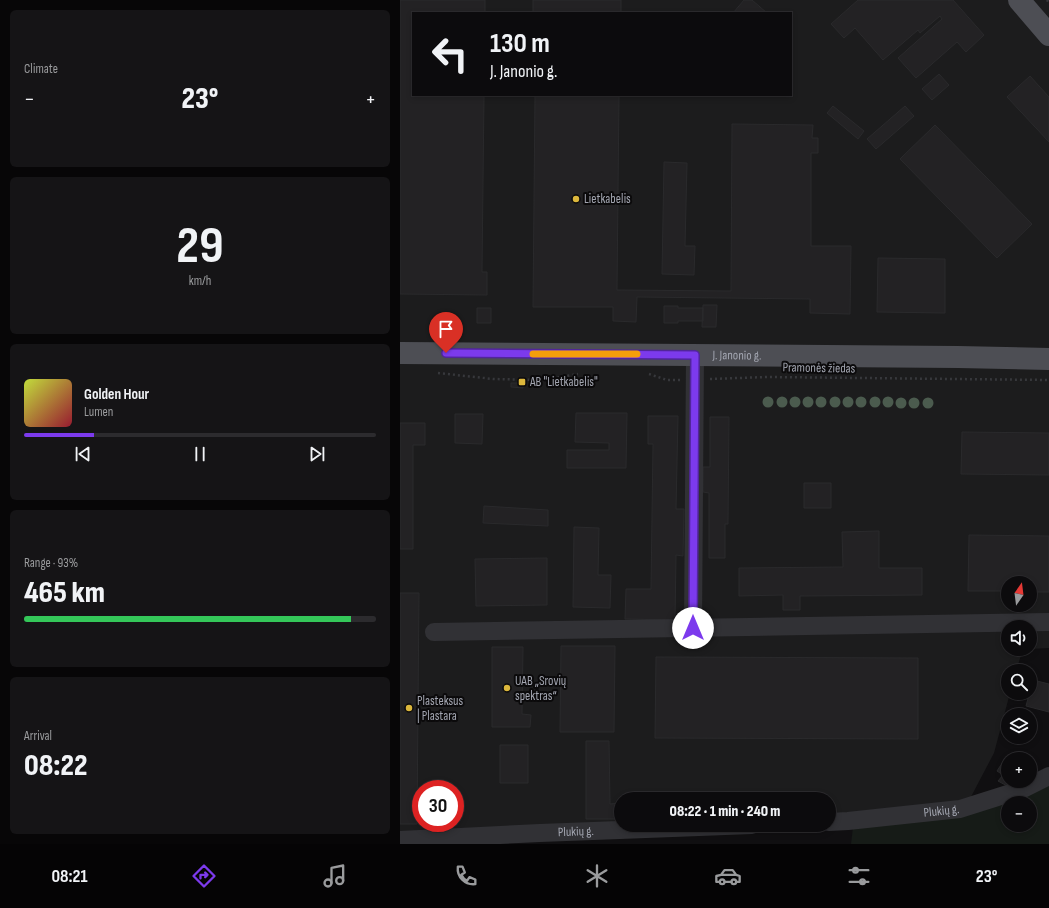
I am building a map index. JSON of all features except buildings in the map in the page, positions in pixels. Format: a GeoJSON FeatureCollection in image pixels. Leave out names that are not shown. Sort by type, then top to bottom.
{"type":"FeatureCollection","features":[{"type":"Feature","properties":{"kind":"main road"},"geometry":{"type":"LineString","coordinates":[[1019,0],[1049,35]]}},
{"type":"Feature","properties":{"kind":"main road","name":"J. Janonio g."},"geometry":{"type":"LineString","coordinates":[[400,353],[1049,359]]}},
{"type":"Feature","properties":{"kind":"street"},"geometry":{"type":"LineString","coordinates":[[693,628],[695,355]]}},
{"type":"Feature","properties":{"kind":"street"},"geometry":{"type":"LineString","coordinates":[[434,632],[1049,622]]}},
{"type":"Feature","properties":{"kind":"street","name":"Plukių g."},"geometry":{"type":"LineString","coordinates":[[836,822],[960,809],[1023,789],[1049,776]]}},
{"type":"Feature","properties":{"kind":"street","name":"Plukių g."},"geometry":{"type":"LineString","coordinates":[[400,840],[614,830]]}},
{"type":"Feature","properties":{"kind":"path"},"geometry":{"type":"LineString","coordinates":[[433,372],[493,379],[544,380],[579,373]]}},
{"type":"Feature","properties":{"kind":"path","name":"Pramonės žiedas"},"geometry":{"type":"LineString","coordinates":[[642,374],[649,374],[666,380],[767,377],[1049,380]]}},
{"type":"Feature","properties":{"kind":"shaded area"},"geometry":{"type":"Polygon","coordinates":[[[400,0],[1049,0],[1049,648],[1037,649],[1037,620],[1001,620],[1001,656],[1021,656],[1018,664],[1001,664],[1001,700],[1008,700],[1006,708],[1001,708],[1001,727],[994,753],[963,812],[853,827],[836,828],[836,792],[614,792],[614,832],[700,832],[400,844],[400,0]]]}},
{"type":"Feature","properties":{"kind":"shaded area"},"geometry":{"type":"Polygon","coordinates":[[[1049,781],[1049,844],[851,844],[853,827],[1019,788],[1037,788],[1037,784],[1049,781]]]}},
{"type":"Feature","properties":{"kind":"slow traffic"},"geometry":{"type":"LineString","coordinates":[[533,354],[637,354]]}},
{"type":"Feature","properties":{"kind":"place","name":"Lietkabelis"},"geometry":{"type":"Point","coordinates":[576,199]}},
{"type":"Feature","properties":{"kind":"place","name":"AB \"Lietkabelis\""},"geometry":{"type":"Point","coordinates":[522,382]}},
{"type":"Feature","properties":{"kind":"place","name":"UAB „Srovių spektras“"},"geometry":{"type":"Point","coordinates":[507,688]}},
{"type":"Feature","properties":{"kind":"place","name":"Plasteksus | Plastara"},"geometry":{"type":"Point","coordinates":[409,708]}},
{"type":"Feature","properties":{"kind":"route"},"geometry":{"type":"LineString","coordinates":[[446,353],[695,355],[693,628]]}}]}
